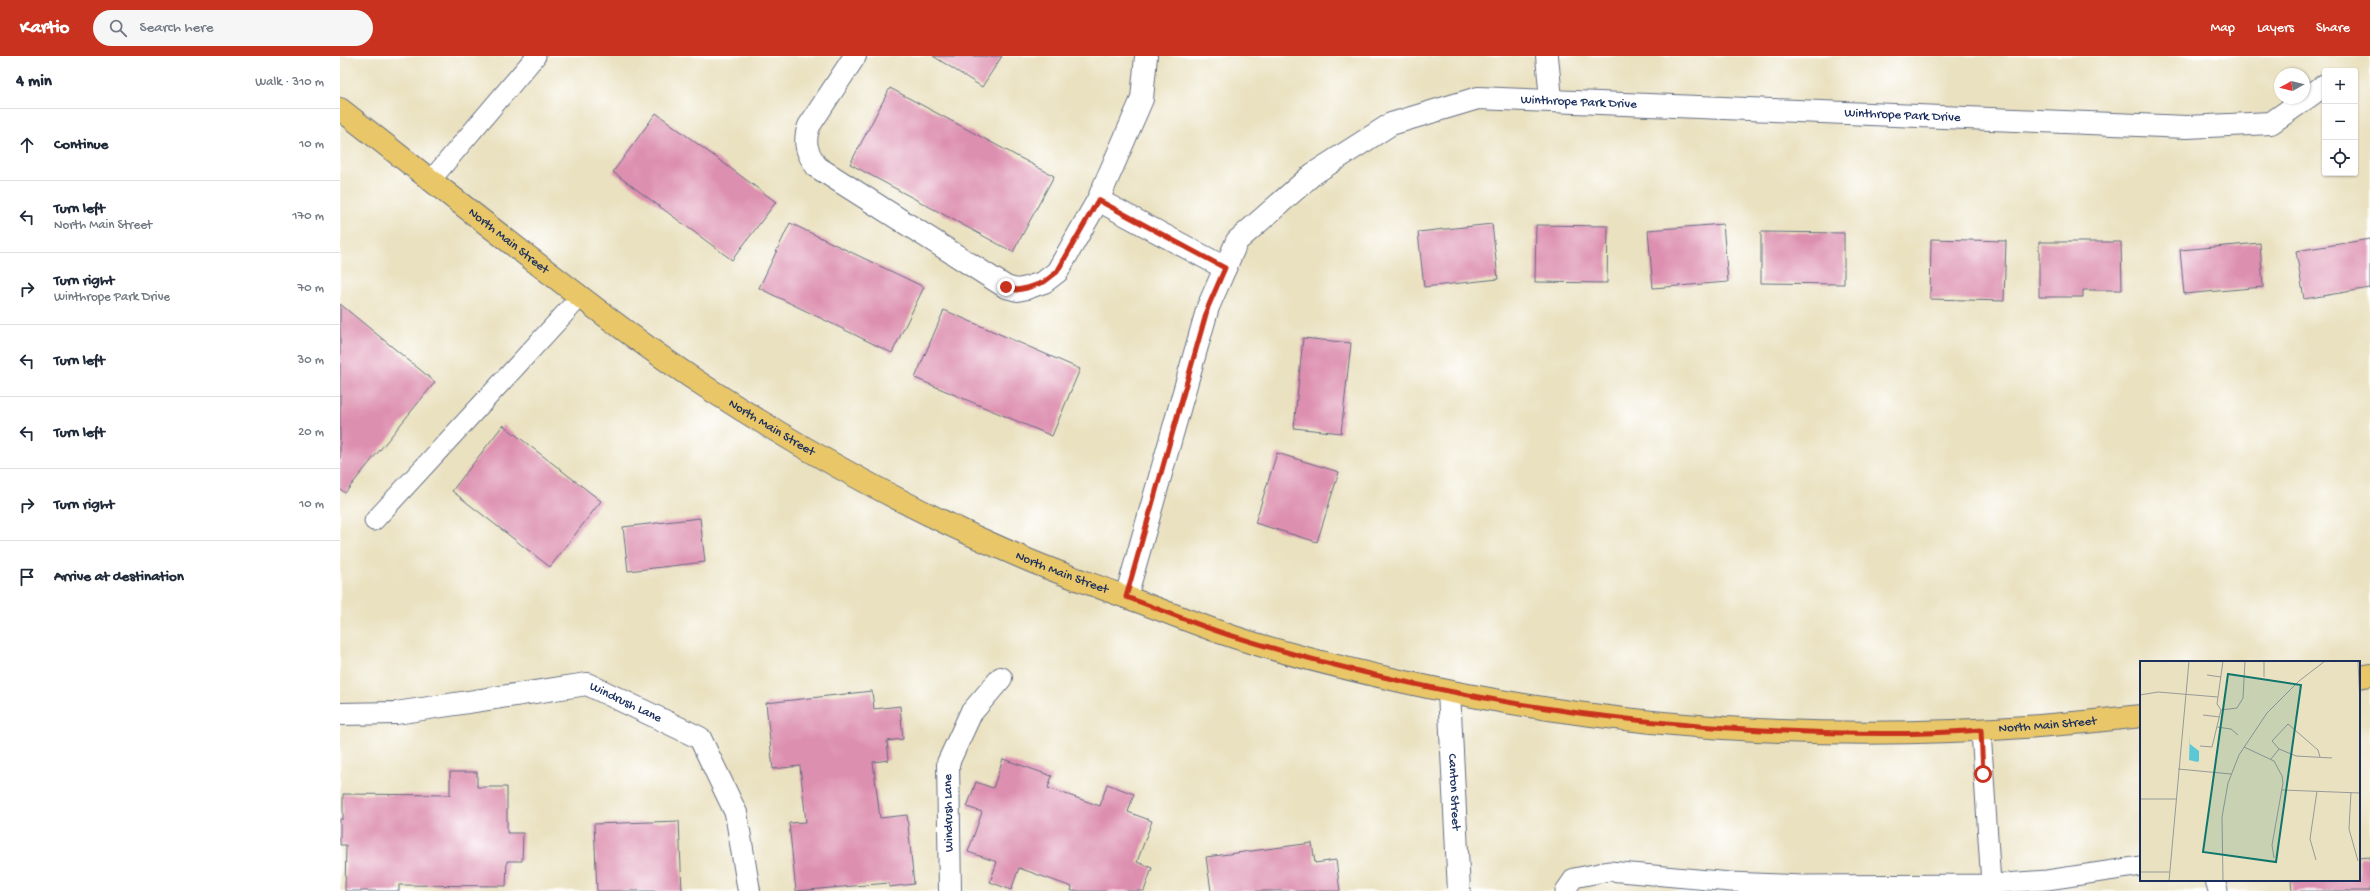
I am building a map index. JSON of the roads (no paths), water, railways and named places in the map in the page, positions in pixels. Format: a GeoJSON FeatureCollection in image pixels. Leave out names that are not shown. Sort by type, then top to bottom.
{"type":"FeatureCollection","features":[{"type":"Feature","properties":{"kind":"main road","name":"North Main Street"},"geometry":{"type":"LineString","coordinates":[[340,109],[622,329],[708,389],[816,454],[913,507],[1023,558],[1227,635],[1340,667],[1449,692],[1564,712],[1689,726],[1829,734],[1981,730],[2066,725],[2140,716]]}},
{"type":"Feature","properties":{"kind":"main road"},"geometry":{"type":"LineString","coordinates":[[2360,677],[2370,675]]}},
{"type":"Feature","properties":{"kind":"street"},"geometry":{"type":"LineString","coordinates":[[855,56],[809,126],[805,137],[807,153],[817,167],[1006,287],[1017,290],[1044,282],[1057,272],[1098,200],[1142,99],[1146,56]]}},
{"type":"Feature","properties":{"kind":"street"},"geometry":{"type":"LineString","coordinates":[[1547,56],[1551,100]]}},
{"type":"Feature","properties":{"kind":"street","name":"Winthrope Park Drive"},"geometry":{"type":"LineString","coordinates":[[1126,597],[1208,307],[1237,241],[1313,174],[1391,124],[1478,98],[2187,127],[2271,123],[2322,87]]}},
{"type":"Feature","properties":{"kind":"street"},"geometry":{"type":"LineString","coordinates":[[1098,200],[1225,268]]}},
{"type":"Feature","properties":{"kind":"street","name":"Windrush Lane"},"geometry":{"type":"LineString","coordinates":[[950,891],[948,763],[971,713],[1001,678]]}},
{"type":"Feature","properties":{"kind":"street","name":"Windrush Lane"},"geometry":{"type":"LineString","coordinates":[[340,714],[396,713],[587,684],[700,738],[736,813],[748,891]]}},
{"type":"Feature","properties":{"kind":"street","name":"Canton Street"},"geometry":{"type":"LineString","coordinates":[[1449,692],[1459,891]]}},
{"type":"Feature","properties":{"kind":"lane"},"geometry":{"type":"LineString","coordinates":[[431,180],[536,56]]}},
{"type":"Feature","properties":{"kind":"lane"},"geometry":{"type":"LineString","coordinates":[[374,522],[580,297]]}},
{"type":"Feature","properties":{"kind":"lane"},"geometry":{"type":"LineString","coordinates":[[1981,730],[1991,884]]}},
{"type":"Feature","properties":{"kind":"lane"},"geometry":{"type":"LineString","coordinates":[[1565,891],[1574,878],[1609,871],[1730,882],[1802,886],[1991,884],[2047,880],[2140,866]]}},
{"type":"Feature","properties":{"kind":"lane"},"geometry":{"type":"LineString","coordinates":[[2215,881],[2218,891]]}}]}
